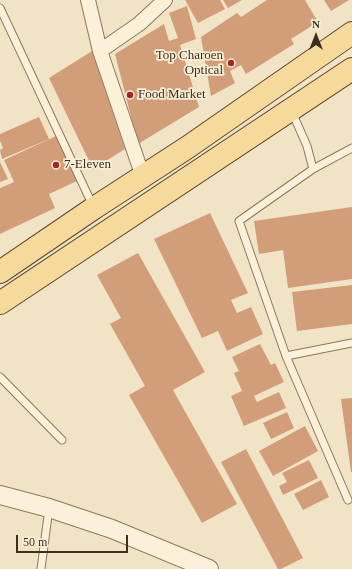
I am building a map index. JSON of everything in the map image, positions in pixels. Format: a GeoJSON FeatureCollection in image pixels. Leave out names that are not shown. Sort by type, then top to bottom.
{"type":"FeatureCollection","features":[{"type":"Feature","properties":{"kind":"main road"},"geometry":{"type":"LineString","coordinates":[[0,272],[94,208],[188,148],[352,33]]}},
{"type":"Feature","properties":{"kind":"main road"},"geometry":{"type":"LineString","coordinates":[[0,303],[352,69]]}},
{"type":"Feature","properties":{"kind":"street"},"geometry":{"type":"LineString","coordinates":[[88,0],[100,51],[142,177]]}},
{"type":"Feature","properties":{"kind":"street"},"geometry":{"type":"LineString","coordinates":[[100,51],[139,24],[165,0]]}},
{"type":"Feature","properties":{"kind":"street"},"geometry":{"type":"LineString","coordinates":[[0,496],[48,508],[112,529],[209,569]]}},
{"type":"Feature","properties":{"kind":"lane"},"geometry":{"type":"LineString","coordinates":[[0,8],[94,208]]}},
{"type":"Feature","properties":{"kind":"lane"},"geometry":{"type":"LineString","coordinates":[[291,110],[307,146],[313,169]]}},
{"type":"Feature","properties":{"kind":"lane"},"geometry":{"type":"LineString","coordinates":[[348,500],[286,356],[239,221],[313,169],[352,148]]}},
{"type":"Feature","properties":{"kind":"lane"},"geometry":{"type":"LineString","coordinates":[[286,356],[352,343]]}},
{"type":"Feature","properties":{"kind":"lane"},"geometry":{"type":"LineString","coordinates":[[0,378],[62,440]]}},
{"type":"Feature","properties":{"kind":"lane"},"geometry":{"type":"LineString","coordinates":[[41,569],[48,508]]}},
{"type":"Feature","properties":{"kind":"building"},"geometry":{"type":"Polygon","coordinates":[[[185,0],[220,0],[225,9],[198,23],[185,0]]]}},
{"type":"Feature","properties":{"kind":"building"},"geometry":{"type":"Polygon","coordinates":[[[223,0],[242,0],[228,8],[223,0]]]}},
{"type":"Feature","properties":{"kind":"building"},"geometry":{"type":"Polygon","coordinates":[[[267,0],[305,0],[318,22],[291,39],[294,44],[246,74],[241,65],[230,71],[235,83],[211,96],[201,37],[237,13],[241,17],[267,0]]]}},
{"type":"Feature","properties":{"kind":"building"},"geometry":{"type":"Polygon","coordinates":[[[324,0],[349,0],[331,11],[324,0]]]}},
{"type":"Feature","properties":{"kind":"building"},"geometry":{"type":"Polygon","coordinates":[[[187,6],[196,39],[180,45],[199,107],[138,144],[115,54],[164,24],[169,41],[178,38],[169,13],[187,6]]]}},
{"type":"Feature","properties":{"kind":"building"},"geometry":{"type":"Polygon","coordinates":[[[92,51],[125,149],[93,169],[49,78],[92,51]]]}},
{"type":"Feature","properties":{"kind":"building"},"geometry":{"type":"Polygon","coordinates":[[[39,117],[49,139],[2,159],[0,150],[3,148],[0,141],[0,134],[39,117]]]}},
{"type":"Feature","properties":{"kind":"building"},"geometry":{"type":"Polygon","coordinates":[[[56,136],[77,181],[49,194],[55,208],[0,234],[0,188],[14,182],[4,160],[56,136]]]}},
{"type":"Feature","properties":{"kind":"building"},"geometry":{"type":"Polygon","coordinates":[[[0,162],[8,179],[0,182],[0,162]]]}},
{"type":"Feature","properties":{"kind":"building"},"geometry":{"type":"Polygon","coordinates":[[[352,207],[352,279],[288,288],[283,250],[259,254],[254,221],[352,207]]]}},
{"type":"Feature","properties":{"kind":"building"},"geometry":{"type":"Polygon","coordinates":[[[210,213],[248,293],[231,300],[237,313],[251,307],[263,334],[227,351],[218,331],[202,338],[154,239],[210,213]]]}},
{"type":"Feature","properties":{"kind":"building"},"geometry":{"type":"Polygon","coordinates":[[[138,253],[205,372],[173,390],[237,504],[202,523],[129,395],[145,386],[110,324],[121,318],[97,275],[138,253]]]}},
{"type":"Feature","properties":{"kind":"building"},"geometry":{"type":"Polygon","coordinates":[[[352,285],[352,324],[297,331],[292,292],[352,285]]]}},
{"type":"Feature","properties":{"kind":"building"},"geometry":{"type":"Polygon","coordinates":[[[260,344],[271,365],[275,363],[284,382],[254,396],[257,402],[279,392],[286,408],[244,426],[231,396],[242,391],[234,373],[239,371],[232,357],[260,344]]]}},
{"type":"Feature","properties":{"kind":"building"},"geometry":{"type":"Polygon","coordinates":[[[352,398],[352,472],[351,472],[341,399],[352,398]]]}},
{"type":"Feature","properties":{"kind":"building"},"geometry":{"type":"Polygon","coordinates":[[[287,412],[294,428],[271,439],[263,423],[287,412]]]}},
{"type":"Feature","properties":{"kind":"building"},"geometry":{"type":"Polygon","coordinates":[[[305,426],[318,451],[273,476],[259,451],[305,426]]]}},
{"type":"Feature","properties":{"kind":"building"},"geometry":{"type":"Polygon","coordinates":[[[246,449],[303,558],[281,569],[278,569],[221,462],[246,449]]]}},
{"type":"Feature","properties":{"kind":"building"},"geometry":{"type":"Polygon","coordinates":[[[309,460],[318,478],[283,495],[279,486],[287,482],[282,473],[309,460]]]}},
{"type":"Feature","properties":{"kind":"building"},"geometry":{"type":"Polygon","coordinates":[[[321,480],[329,497],[303,510],[294,494],[321,480]]]}},
{"type":"Feature","properties":{"kind":"place","name":"Top Charoen Optical"},"geometry":{"type":"Point","coordinates":[231,63]}},
{"type":"Feature","properties":{"kind":"place","name":"Food Market"},"geometry":{"type":"Point","coordinates":[130,95]}},
{"type":"Feature","properties":{"kind":"place","name":"7-Eleven"},"geometry":{"type":"Point","coordinates":[56,165]}}]}
